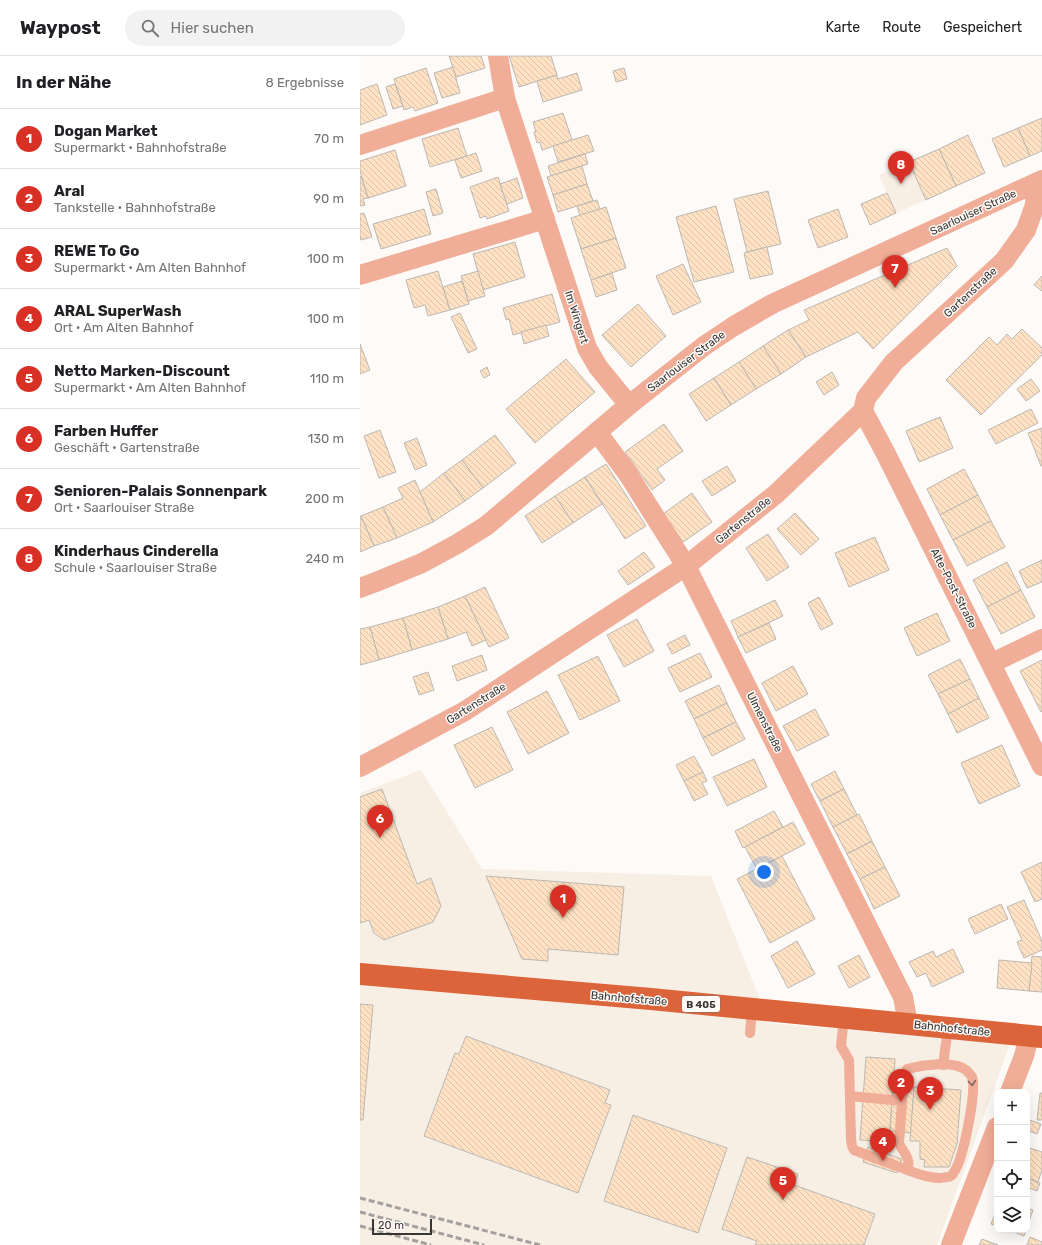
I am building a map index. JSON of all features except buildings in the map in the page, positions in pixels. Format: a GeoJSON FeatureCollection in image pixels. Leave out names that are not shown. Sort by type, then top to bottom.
{"type":"FeatureCollection","features":[{"type":"Feature","properties":{"kind":"main road","name":"Bahnhofstraße"},"geometry":{"type":"LineString","coordinates":[[360,974],[752,1009],[1036,1037]]}},
{"type":"Feature","properties":{"kind":"street","name":"Im Wingert"},"geometry":{"type":"LineString","coordinates":[[498,56],[505,98],[587,348],[598,367],[629,405]]}},
{"type":"Feature","properties":{"kind":"street"},"geometry":{"type":"LineString","coordinates":[[360,145],[505,98]]}},
{"type":"Feature","properties":{"kind":"street","name":"Saarlouiser Straße"},"geometry":{"type":"LineString","coordinates":[[360,588],[422,563],[486,526],[629,405],[704,346],[734,326],[772,304],[1039,182]]}},
{"type":"Feature","properties":{"kind":"street","name":"Gartenstraße"},"geometry":{"type":"LineString","coordinates":[[360,767],[465,711],[686,566],[776,494],[863,410],[866,398],[894,362],[1004,261],[1026,230],[1036,205],[1039,182]]}},
{"type":"Feature","properties":{"kind":"street"},"geometry":{"type":"LineString","coordinates":[[360,275],[545,218]]}},
{"type":"Feature","properties":{"kind":"street","name":"Alte-Post-Straße"},"geometry":{"type":"LineString","coordinates":[[863,410],[992,663],[1042,766]]}},
{"type":"Feature","properties":{"kind":"street","name":"Ulmenstraße"},"geometry":{"type":"LineString","coordinates":[[597,432],[628,474],[686,566],[903,997],[908,1024]]}},
{"type":"Feature","properties":{"kind":"street"},"geometry":{"type":"LineString","coordinates":[[992,663],[1042,639]]}},
{"type":"Feature","properties":{"kind":"street"},"geometry":{"type":"LineString","coordinates":[[1011,1089],[1024,1056],[1036,1037]]}},
{"type":"Feature","properties":{"kind":"street"},"geometry":{"type":"LineString","coordinates":[[951,1245],[994,1135]]}},
{"type":"Feature","properties":{"kind":"lane"},"geometry":{"type":"LineString","coordinates":[[750,1034],[752,1009]]}},
{"type":"Feature","properties":{"kind":"lane"},"geometry":{"type":"LineString","coordinates":[[844,1018],[841,1046],[850,1060],[851,1139],[854,1150],[908,1170],[937,1178],[948,1177],[954,1173],[962,1151],[971,1105],[973,1085],[972,1077],[961,1067],[930,1064],[907,1069],[904,1077],[899,1143],[908,1160],[908,1170]]}},
{"type":"Feature","properties":{"kind":"lane"},"geometry":{"type":"LineString","coordinates":[[943,1065],[948,1028]]}},
{"type":"Feature","properties":{"kind":"lane"},"geometry":{"type":"LineString","coordinates":[[850,1096],[902,1101]]}},
{"type":"Feature","properties":{"kind":"shaded area"},"geometry":{"type":"Polygon","coordinates":[[[909,162],[926,200],[896,213],[879,175],[909,162]]]}},
{"type":"Feature","properties":{"kind":"shaded area"},"geometry":{"type":"Polygon","coordinates":[[[421,770],[482,869],[711,876],[769,1023],[1010,1044],[937,1245],[360,1245],[360,793],[421,770]]]}},
{"type":"Feature","properties":{"kind":"railway"},"geometry":{"type":"LineString","coordinates":[[360,1198],[540,1245]]}},
{"type":"Feature","properties":{"kind":"railway"},"geometry":{"type":"LineString","coordinates":[[360,1212],[484,1245]]}},
{"type":"Feature","properties":{"kind":"railway"},"geometry":{"type":"LineString","coordinates":[[360,1226],[431,1245]]}},
{"type":"Feature","properties":{"kind":"place","name":"Kinderhaus Cinderella"},"geometry":{"type":"Point","coordinates":[901,184]}},
{"type":"Feature","properties":{"kind":"place","name":"Senioren-Palais Sonnenpark"},"geometry":{"type":"Point","coordinates":[895,288]}},
{"type":"Feature","properties":{"kind":"place","name":"Farben Huffer"},"geometry":{"type":"Point","coordinates":[380,838]}},
{"type":"Feature","properties":{"kind":"place","name":"Dogan Market"},"geometry":{"type":"Point","coordinates":[563,918]}},
{"type":"Feature","properties":{"kind":"place","name":"Aral"},"geometry":{"type":"Point","coordinates":[901,1102]}},
{"type":"Feature","properties":{"kind":"place","name":"REWE To Go"},"geometry":{"type":"Point","coordinates":[930,1110]}},
{"type":"Feature","properties":{"kind":"place","name":"ARAL SuperWash"},"geometry":{"type":"Point","coordinates":[883,1161]}},
{"type":"Feature","properties":{"kind":"place","name":"Netto Marken-Discount"},"geometry":{"type":"Point","coordinates":[783,1200]}}]}
